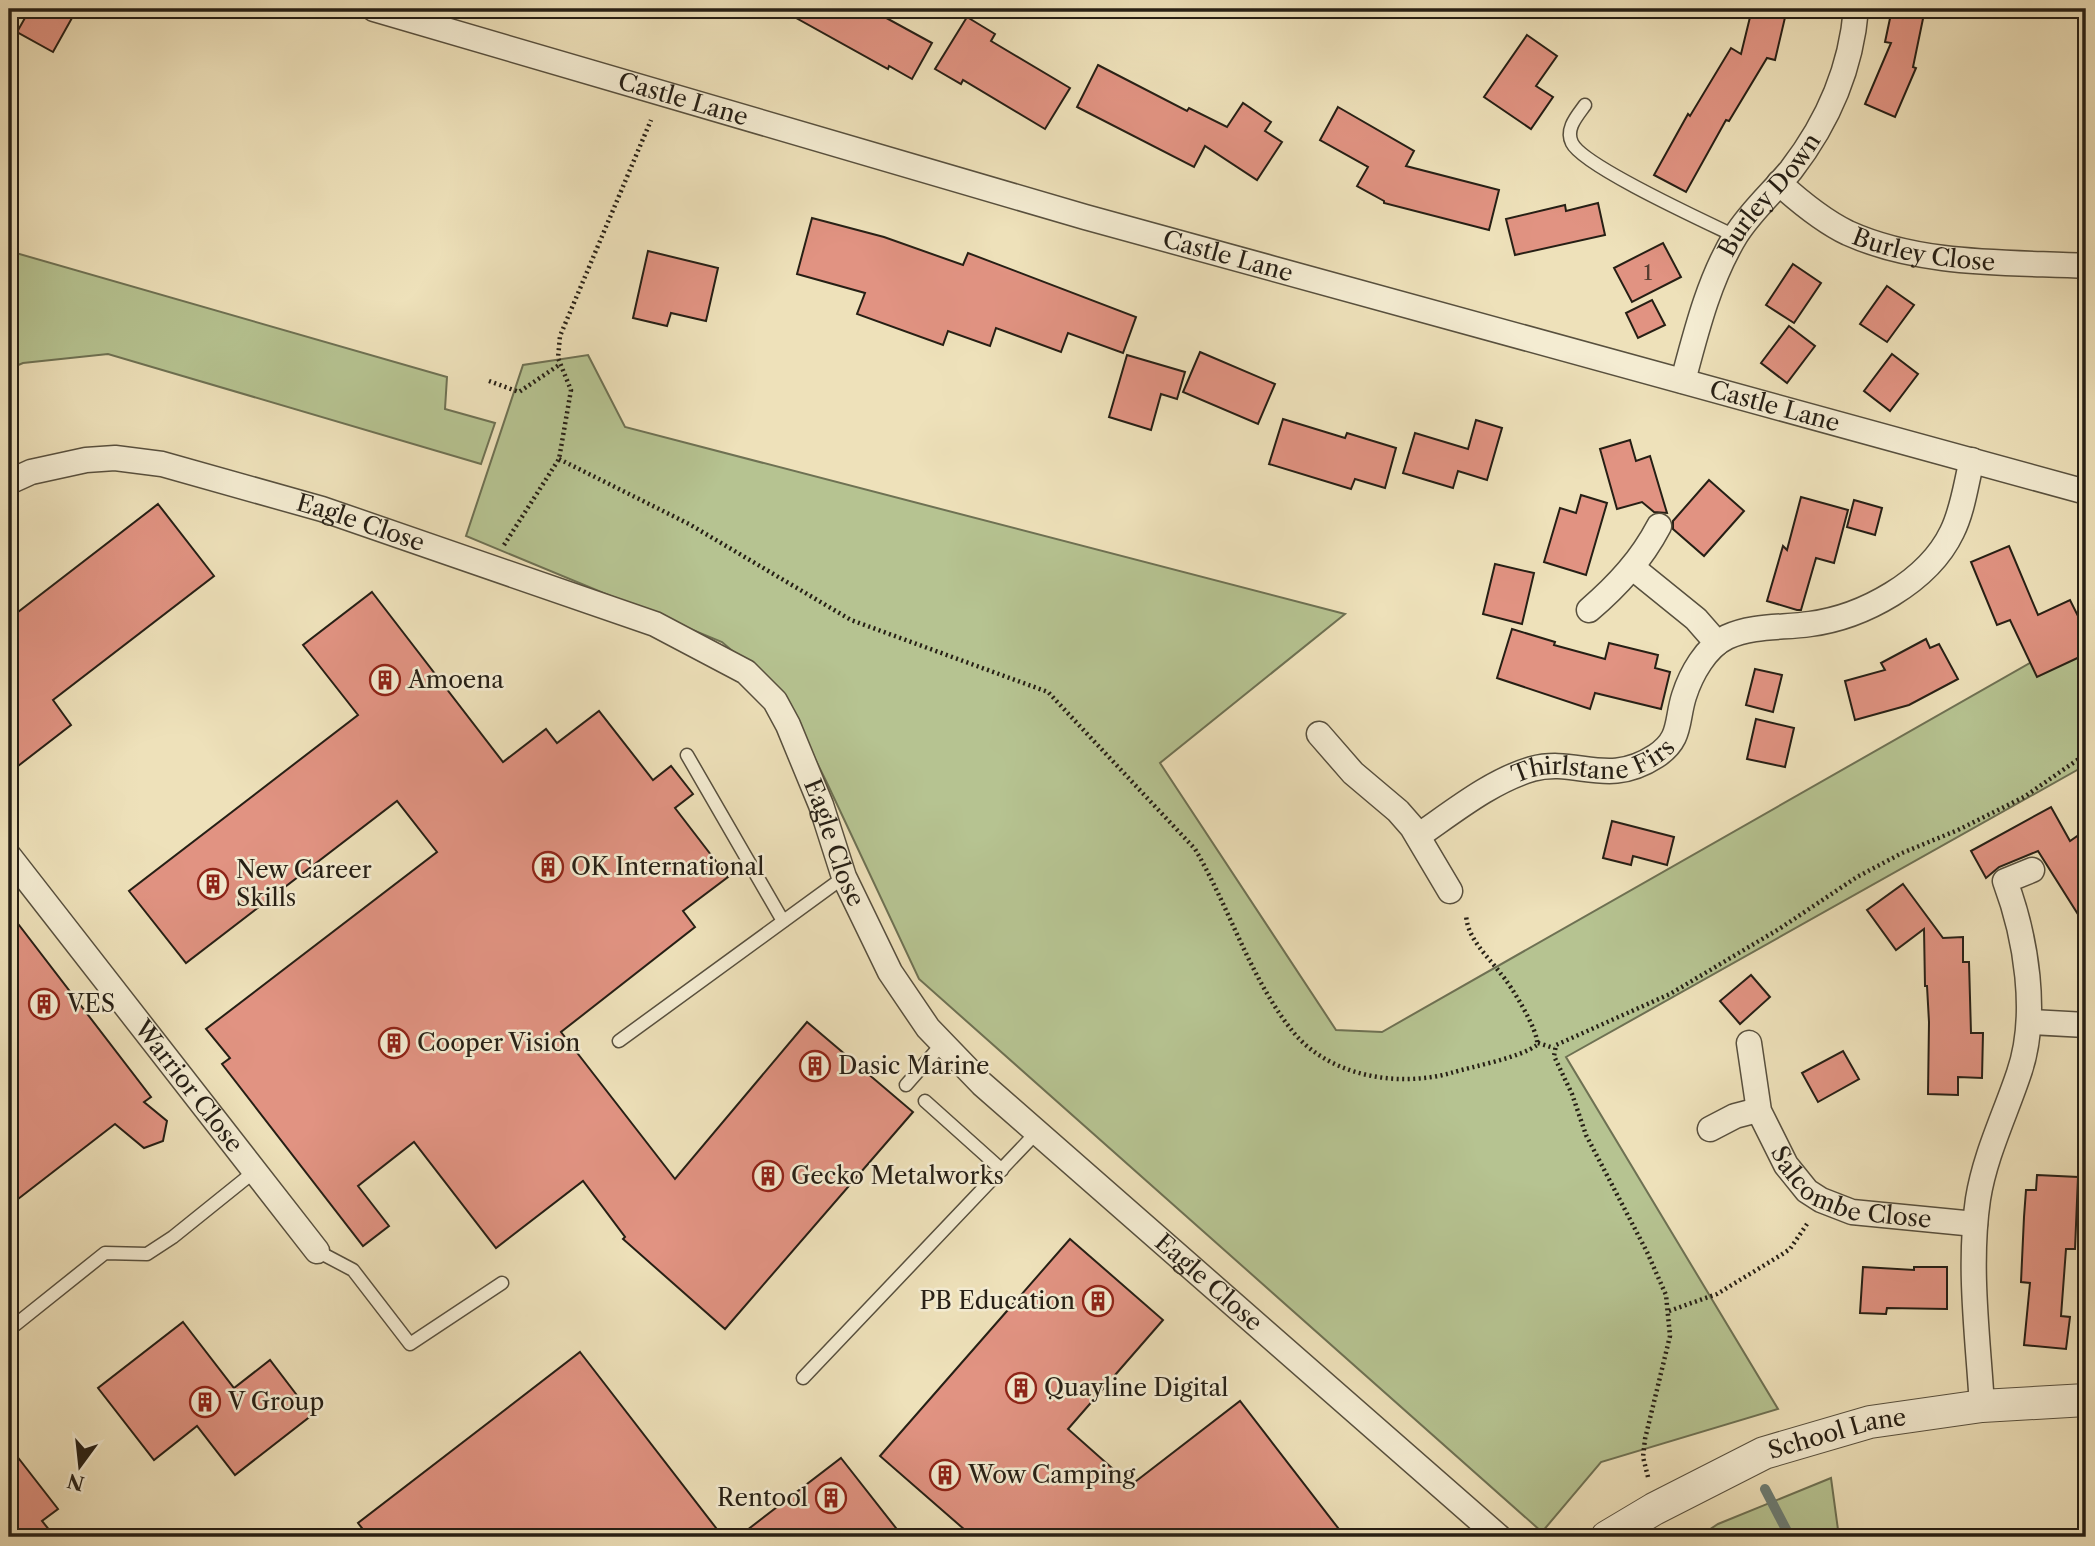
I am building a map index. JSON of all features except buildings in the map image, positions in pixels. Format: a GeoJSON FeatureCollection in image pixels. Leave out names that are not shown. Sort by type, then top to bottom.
{"type":"FeatureCollection","features":[{"type":"Feature","properties":{"kind":"street","name":"Castle Lane"},"geometry":{"type":"LineString","coordinates":[[374,9],[1085,217],[2086,492]]}},
{"type":"Feature","properties":{"kind":"street","name":"Burley Down"},"geometry":{"type":"LineString","coordinates":[[1683,381],[1701,316],[1735,236],[1789,172],[1817,132],[1838,92],[1850,49],[1856,9]]}},
{"type":"Feature","properties":{"kind":"street","name":"Burley Close"},"geometry":{"type":"LineString","coordinates":[[1779,183],[1814,212],[1846,232],[1877,245],[1949,258],[2086,266]]}},
{"type":"Feature","properties":{"kind":"street","name":"Eagle Close"},"geometry":{"type":"LineString","coordinates":[[9,482],[30,472],[74,462],[115,458],[174,467],[299,502],[655,624],[746,672],[775,701],[788,725],[821,805],[844,877],[890,972],[911,1005],[942,1044],[982,1084],[1499,1537]]}},
{"type":"Feature","properties":{"kind":"street","name":"Thirlstane Firs"},"geometry":{"type":"LineString","coordinates":[[1418,836],[1502,782],[1535,769],[1554,767],[1623,771],[1657,755],[1675,736],[1684,696],[1697,667],[1717,643],[1747,630],[1811,624],[1860,612],[1916,576],[1952,531],[1972,460]]}},
{"type":"Feature","properties":{"kind":"street"},"geometry":{"type":"LineString","coordinates":[[1589,610],[1633,568],[1659,526]]}},
{"type":"Feature","properties":{"kind":"street"},"geometry":{"type":"LineString","coordinates":[[1633,568],[1696,619],[1717,643]]}},
{"type":"Feature","properties":{"kind":"street"},"geometry":{"type":"LineString","coordinates":[[1319,734],[1353,773],[1398,811],[1418,836],[1450,891]]}},
{"type":"Feature","properties":{"kind":"street","name":"Warrior Close"},"geometry":{"type":"LineString","coordinates":[[9,856],[317,1251]]}},
{"type":"Feature","properties":{"kind":"street","name":"Salcombe Close"},"geometry":{"type":"LineString","coordinates":[[1982,1406],[1975,1224],[1984,1172],[2020,1073],[2030,1022],[2022,948],[2012,899],[2005,881],[2032,870]]}},
{"type":"Feature","properties":{"kind":"street"},"geometry":{"type":"LineString","coordinates":[[2030,1022],[2086,1025]]}},
{"type":"Feature","properties":{"kind":"street","name":"Salcombe Close"},"geometry":{"type":"LineString","coordinates":[[1749,1043],[1758,1110],[1796,1180],[1807,1191],[1821,1200],[1852,1212],[1975,1224]]}},
{"type":"Feature","properties":{"kind":"street","name":"Salcombe Close"},"geometry":{"type":"LineString","coordinates":[[1710,1129],[1735,1116],[1758,1110]]}},
{"type":"Feature","properties":{"kind":"street","name":"School Lane"},"geometry":{"type":"LineString","coordinates":[[1607,1537],[1654,1509],[1764,1453],[1870,1422],[1982,1406],[2086,1400]]}},
{"type":"Feature","properties":{"kind":"lane"},"geometry":{"type":"LineString","coordinates":[[1585,105],[1572,124],[1569,134],[1580,154],[1631,184],[1735,236]]}},
{"type":"Feature","properties":{"kind":"lane"},"geometry":{"type":"LineString","coordinates":[[687,755],[783,921]]}},
{"type":"Feature","properties":{"kind":"lane"},"geometry":{"type":"LineString","coordinates":[[619,1041],[844,877]]}},
{"type":"Feature","properties":{"kind":"lane"},"geometry":{"type":"LineString","coordinates":[[906,1085],[942,1044]]}},
{"type":"Feature","properties":{"kind":"lane"},"geometry":{"type":"LineString","coordinates":[[925,1101],[1002,1170]]}},
{"type":"Feature","properties":{"kind":"lane"},"geometry":{"type":"LineString","coordinates":[[803,1378],[1037,1132]]}},
{"type":"Feature","properties":{"kind":"lane"},"geometry":{"type":"LineString","coordinates":[[15,1325],[105,1253],[147,1254],[173,1237],[255,1171]]}},
{"type":"Feature","properties":{"kind":"lane"},"geometry":{"type":"LineString","coordinates":[[317,1251],[353,1270],[410,1344],[502,1283]]}},
{"type":"Feature","properties":{"kind":"path"},"geometry":{"type":"LineString","coordinates":[[490,566],[559,459],[571,390],[559,365],[560,336],[650,124],[658,92]]}},
{"type":"Feature","properties":{"kind":"path"},"geometry":{"type":"LineString","coordinates":[[489,381],[519,392],[559,365]]}},
{"type":"Feature","properties":{"kind":"path"},"geometry":{"type":"LineString","coordinates":[[559,459],[689,524],[851,620],[1048,691],[1195,849],[1212,877],[1258,978],[1291,1030],[1318,1053],[1359,1074],[1399,1080],[1439,1076],[1522,1053],[1534,1048],[1538,1043],[1536,1033],[1503,976],[1471,934],[1466,921],[1465,892],[1450,891]]}},
{"type":"Feature","properties":{"kind":"path"},"geometry":{"type":"LineString","coordinates":[[1538,1043],[1554,1048]]}},
{"type":"Feature","properties":{"kind":"path"},"geometry":{"type":"LineString","coordinates":[[1669,1311],[1717,1294],[1790,1249],[1821,1200]]}},
{"type":"Feature","properties":{"kind":"green space"},"geometry":{"type":"Polygon","coordinates":[[[9,251],[447,377],[445,409],[495,423],[481,464],[108,354],[23,363],[9,369],[9,251]]]}},
{"type":"Feature","properties":{"kind":"green space"},"geometry":{"type":"Polygon","coordinates":[[[588,355],[625,427],[1345,614],[1160,763],[1336,1030],[1382,1032],[2086,631],[2086,765],[1566,1057],[1778,1409],[1601,1462],[1542,1532],[919,979],[783,694],[722,642],[466,536],[523,365],[588,355]]]}},
{"type":"Feature","properties":{"kind":"green space"},"geometry":{"type":"Polygon","coordinates":[[[1831,1478],[1839,1537],[1698,1537],[1718,1524],[1831,1478]]]}},
{"type":"Feature","properties":{"kind":"waterway"},"geometry":{"type":"LineString","coordinates":[[1765,1489],[1790,1537]]}},
{"type":"Feature","properties":{"kind":"place","name":"Amoena"},"geometry":{"type":"Point","coordinates":[385,680]}},
{"type":"Feature","properties":{"kind":"place","name":"OK International"},"geometry":{"type":"Point","coordinates":[548,867]}},
{"type":"Feature","properties":{"kind":"place","name":"New Career Skills"},"geometry":{"type":"Point","coordinates":[213,884]}},
{"type":"Feature","properties":{"kind":"place","name":"VES"},"geometry":{"type":"Point","coordinates":[44,1004]}},
{"type":"Feature","properties":{"kind":"place","name":"Cooper Vision"},"geometry":{"type":"Point","coordinates":[394,1043]}},
{"type":"Feature","properties":{"kind":"place","name":"Dasic Marine"},"geometry":{"type":"Point","coordinates":[815,1066]}},
{"type":"Feature","properties":{"kind":"place","name":"Gecko Metalworks"},"geometry":{"type":"Point","coordinates":[768,1176]}},
{"type":"Feature","properties":{"kind":"place","name":"PB Education"},"geometry":{"type":"Point","coordinates":[1098,1301]}},
{"type":"Feature","properties":{"kind":"place","name":"Quayline Digital"},"geometry":{"type":"Point","coordinates":[1021,1388]}},
{"type":"Feature","properties":{"kind":"place","name":"V Group"},"geometry":{"type":"Point","coordinates":[205,1402]}},
{"type":"Feature","properties":{"kind":"place","name":"Wow Camping"},"geometry":{"type":"Point","coordinates":[945,1475]}},
{"type":"Feature","properties":{"kind":"place","name":"Rentool"},"geometry":{"type":"Point","coordinates":[831,1498]}}]}
